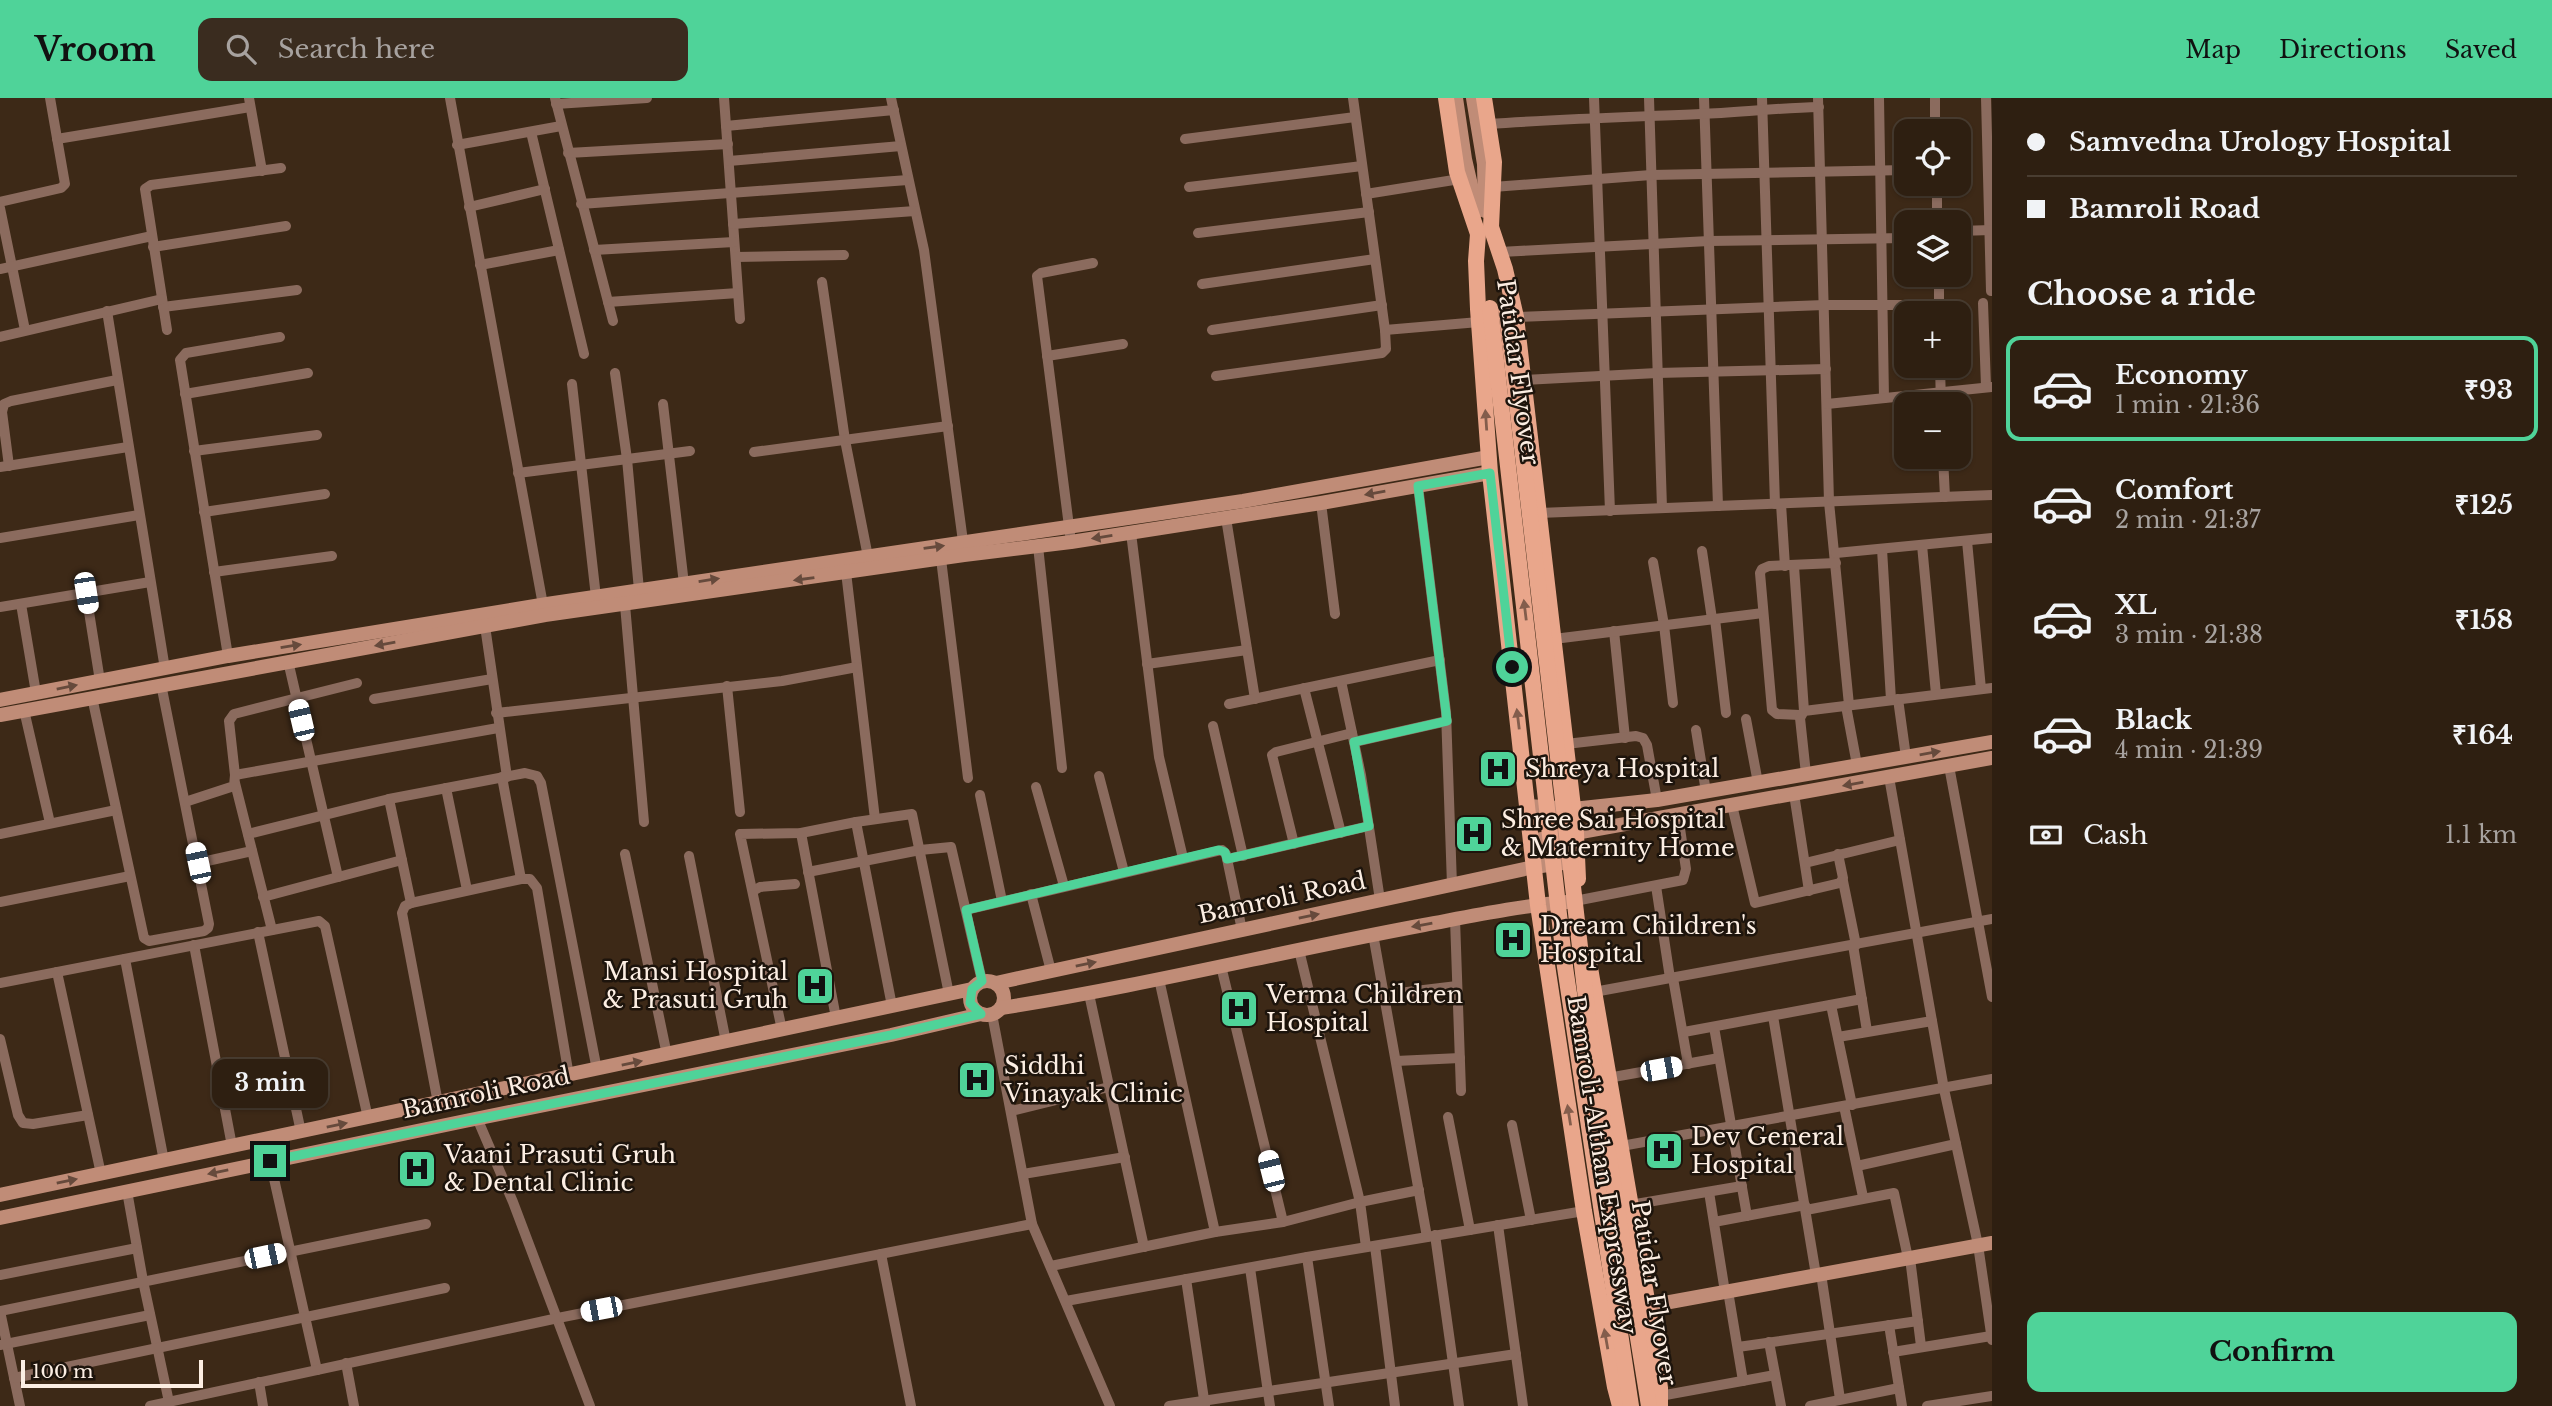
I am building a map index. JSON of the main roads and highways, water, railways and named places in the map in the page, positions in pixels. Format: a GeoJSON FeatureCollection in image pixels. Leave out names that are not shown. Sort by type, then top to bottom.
{"type":"FeatureCollection","features":[{"type":"Feature","properties":{"kind":"main road","name":"Bamroli-Althan Expressway"},"geometry":{"type":"LineString","coordinates":[[1446,98],[1460,179],[1484,230],[1476,261],[1490,465],[1538,905],[1584,1211],[1620,1406]]}},
{"type":"Feature","properties":{"kind":"main road"},"geometry":{"type":"LineString","coordinates":[[1484,98],[1494,162],[1493,187],[1484,230]]}},
{"type":"Feature","properties":{"kind":"main road","name":"Patidar Flyover"},"geometry":{"type":"LineString","coordinates":[[1484,230],[1500,252],[1506,269],[1504,311],[1565,967],[1631,1406]]}},
{"type":"Feature","properties":{"kind":"main road","name":"Patidar Flyover"},"geometry":{"type":"LineString","coordinates":[[1476,261],[1504,311],[1593,1059],[1657,1403]]}},
{"type":"Feature","properties":{"kind":"main road","name":"Bamroli-Althan Expressway"},"geometry":{"type":"LineString","coordinates":[[1504,311],[1524,380],[1576,833],[1580,900],[1648,1306],[1657,1403]]}},
{"type":"Feature","properties":{"kind":"place","name":"Shreya Hospital"},"geometry":{"type":"Point","coordinates":[1498,769]}},
{"type":"Feature","properties":{"kind":"place","name":"Shree Sai Hospital & Maternity Home"},"geometry":{"type":"Point","coordinates":[1474,834]}},
{"type":"Feature","properties":{"kind":"place","name":"Dream Children's Hospital"},"geometry":{"type":"Point","coordinates":[1513,940]}},
{"type":"Feature","properties":{"kind":"place","name":"Mansi Hospital & Prasuti Gruh"},"geometry":{"type":"Point","coordinates":[815,986]}},
{"type":"Feature","properties":{"kind":"place","name":"Verma Children Hospital"},"geometry":{"type":"Point","coordinates":[1239,1009]}},
{"type":"Feature","properties":{"kind":"place","name":"Siddhi Vinayak Clinic"},"geometry":{"type":"Point","coordinates":[977,1080]}},
{"type":"Feature","properties":{"kind":"place","name":"Dev General Hospital"},"geometry":{"type":"Point","coordinates":[1664,1151]}},
{"type":"Feature","properties":{"kind":"place","name":"Vaani Prasuti Gruh & Dental Clinic"},"geometry":{"type":"Point","coordinates":[417,1169]}}]}
